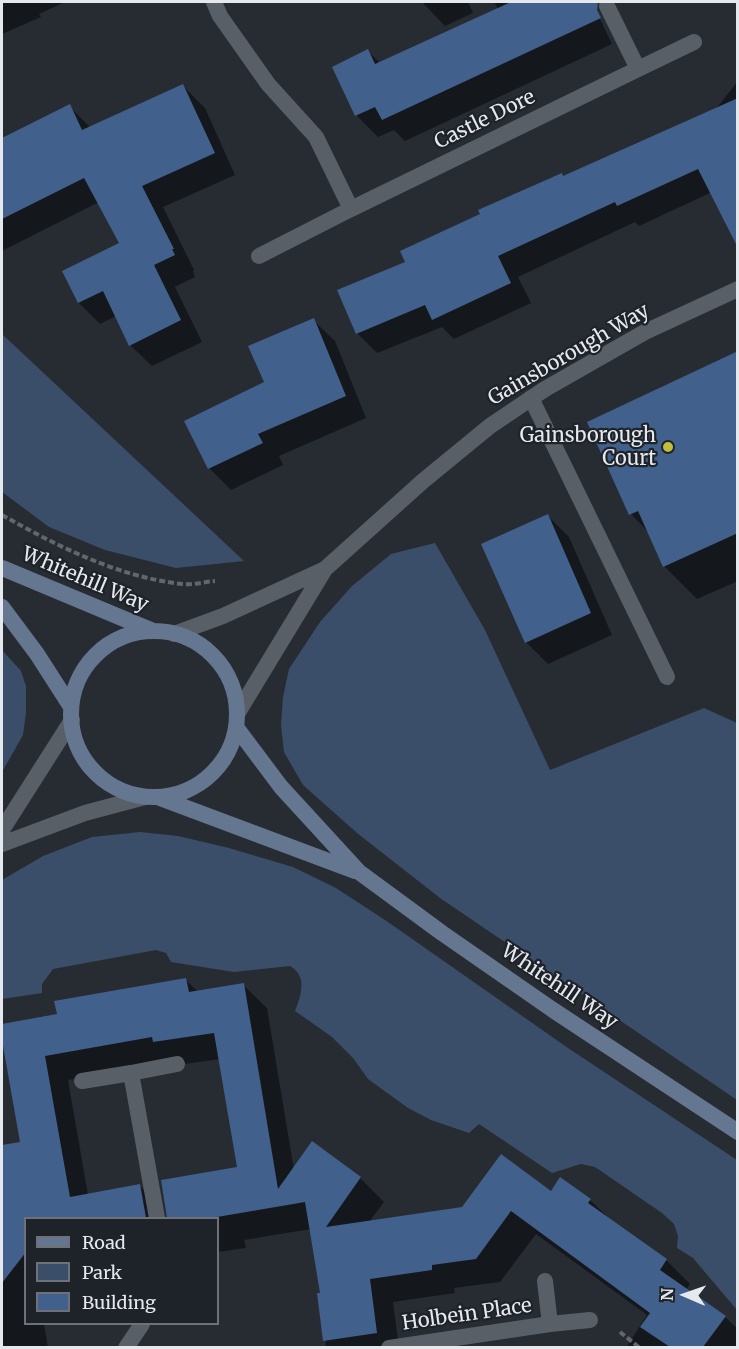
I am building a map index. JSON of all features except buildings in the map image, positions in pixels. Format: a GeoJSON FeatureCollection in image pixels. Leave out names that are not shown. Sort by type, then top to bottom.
{"type":"FeatureCollection","features":[{"type":"Feature","properties":{"kind":"main road","name":"Whitehill Way"},"geometry":{"type":"LineString","coordinates":[[2,568],[153,631]]}},
{"type":"Feature","properties":{"kind":"main road"},"geometry":{"type":"LineString","coordinates":[[2,607],[37,654],[72,714]]}},
{"type":"Feature","properties":{"kind":"main road"},"geometry":{"type":"LineString","coordinates":[[153,631],[174,634],[199,645],[219,662],[232,685],[237,721],[229,751],[210,776],[188,790],[170,796],[151,797],[120,790],[109,784],[90,767],[77,745],[72,714],[78,683],[97,655],[125,636],[153,631]]}},
{"type":"Feature","properties":{"kind":"main road","name":"Whitehill Way"},"geometry":{"type":"LineString","coordinates":[[237,721],[281,787],[359,872],[442,933],[554,1010],[738,1132]]}},
{"type":"Feature","properties":{"kind":"main road","name":"Whitehill Way"},"geometry":{"type":"LineString","coordinates":[[151,797],[359,872]]}},
{"type":"Feature","properties":{"kind":"street"},"geometry":{"type":"LineString","coordinates":[[214,2],[220,16],[268,84],[316,137],[351,209]]}},
{"type":"Feature","properties":{"kind":"street"},"geometry":{"type":"LineString","coordinates":[[608,6],[638,69]]}},
{"type":"Feature","properties":{"kind":"street","name":"Castle Dore"},"geometry":{"type":"LineString","coordinates":[[259,255],[694,42]]}},
{"type":"Feature","properties":{"kind":"street","name":"Gainsborough Way"},"geometry":{"type":"LineString","coordinates":[[174,634],[231,612],[325,569],[449,458],[531,398],[645,332],[738,289]]}},
{"type":"Feature","properties":{"kind":"street"},"geometry":{"type":"LineString","coordinates":[[531,398],[667,677]]}},
{"type":"Feature","properties":{"kind":"street","name":"Gainsborough Way"},"geometry":{"type":"LineString","coordinates":[[237,721],[325,569]]}},
{"type":"Feature","properties":{"kind":"street"},"geometry":{"type":"LineString","coordinates":[[2,830],[72,714]]}},
{"type":"Feature","properties":{"kind":"street"},"geometry":{"type":"LineString","coordinates":[[2,844],[76,816],[151,797]]}},
{"type":"Feature","properties":{"kind":"street"},"geometry":{"type":"LineString","coordinates":[[82,1081],[177,1064]]}},
{"type":"Feature","properties":{"kind":"street"},"geometry":{"type":"LineString","coordinates":[[131,1073],[157,1217]]}},
{"type":"Feature","properties":{"kind":"street","name":"Holbein Place"},"geometry":{"type":"LineString","coordinates":[[545,1281],[550,1324]]}},
{"type":"Feature","properties":{"kind":"street","name":"Holbein Place"},"geometry":{"type":"LineString","coordinates":[[389,1347],[590,1320]]}},
{"type":"Feature","properties":{"kind":"street"},"geometry":{"type":"LineString","coordinates":[[126,1347],[141,1325]]}},
{"type":"Feature","properties":{"kind":"path"},"geometry":{"type":"LineString","coordinates":[[2,515],[78,554],[121,570],[185,584],[225,580]]}},
{"type":"Feature","properties":{"kind":"green space"},"geometry":{"type":"Polygon","coordinates":[[[2,334],[244,561],[176,568],[105,550],[49,527],[2,492],[2,334]]]}},
{"type":"Feature","properties":{"kind":"green space"},"geometry":{"type":"Polygon","coordinates":[[[435,543],[485,630],[550,770],[704,708],[737,723],[737,1100],[440,898],[357,833],[303,785],[284,752],[281,725],[283,697],[289,669],[320,622],[352,586],[391,554],[435,543]]]}},
{"type":"Feature","properties":{"kind":"green space"},"geometry":{"type":"Polygon","coordinates":[[[2,650],[21,671],[26,686],[26,713],[23,735],[2,772],[2,650]]]}},
{"type":"Feature","properties":{"kind":"green space"},"geometry":{"type":"Polygon","coordinates":[[[140,832],[178,836],[229,848],[293,867],[336,888],[568,1048],[737,1160],[737,1310],[693,1258],[677,1248],[678,1236],[674,1224],[662,1213],[595,1167],[581,1164],[552,1173],[479,1124],[469,1133],[431,1120],[408,1108],[368,1079],[353,1058],[332,1037],[295,1011],[301,993],[301,981],[296,970],[290,966],[234,972],[171,962],[166,953],[156,950],[53,969],[42,984],[42,993],[2,999],[2,880],[43,856],[92,837],[140,832]]]}},
{"type":"Feature","properties":{"kind":"place","name":"Gainsborough Court"},"geometry":{"type":"Point","coordinates":[668,447]}}]}
